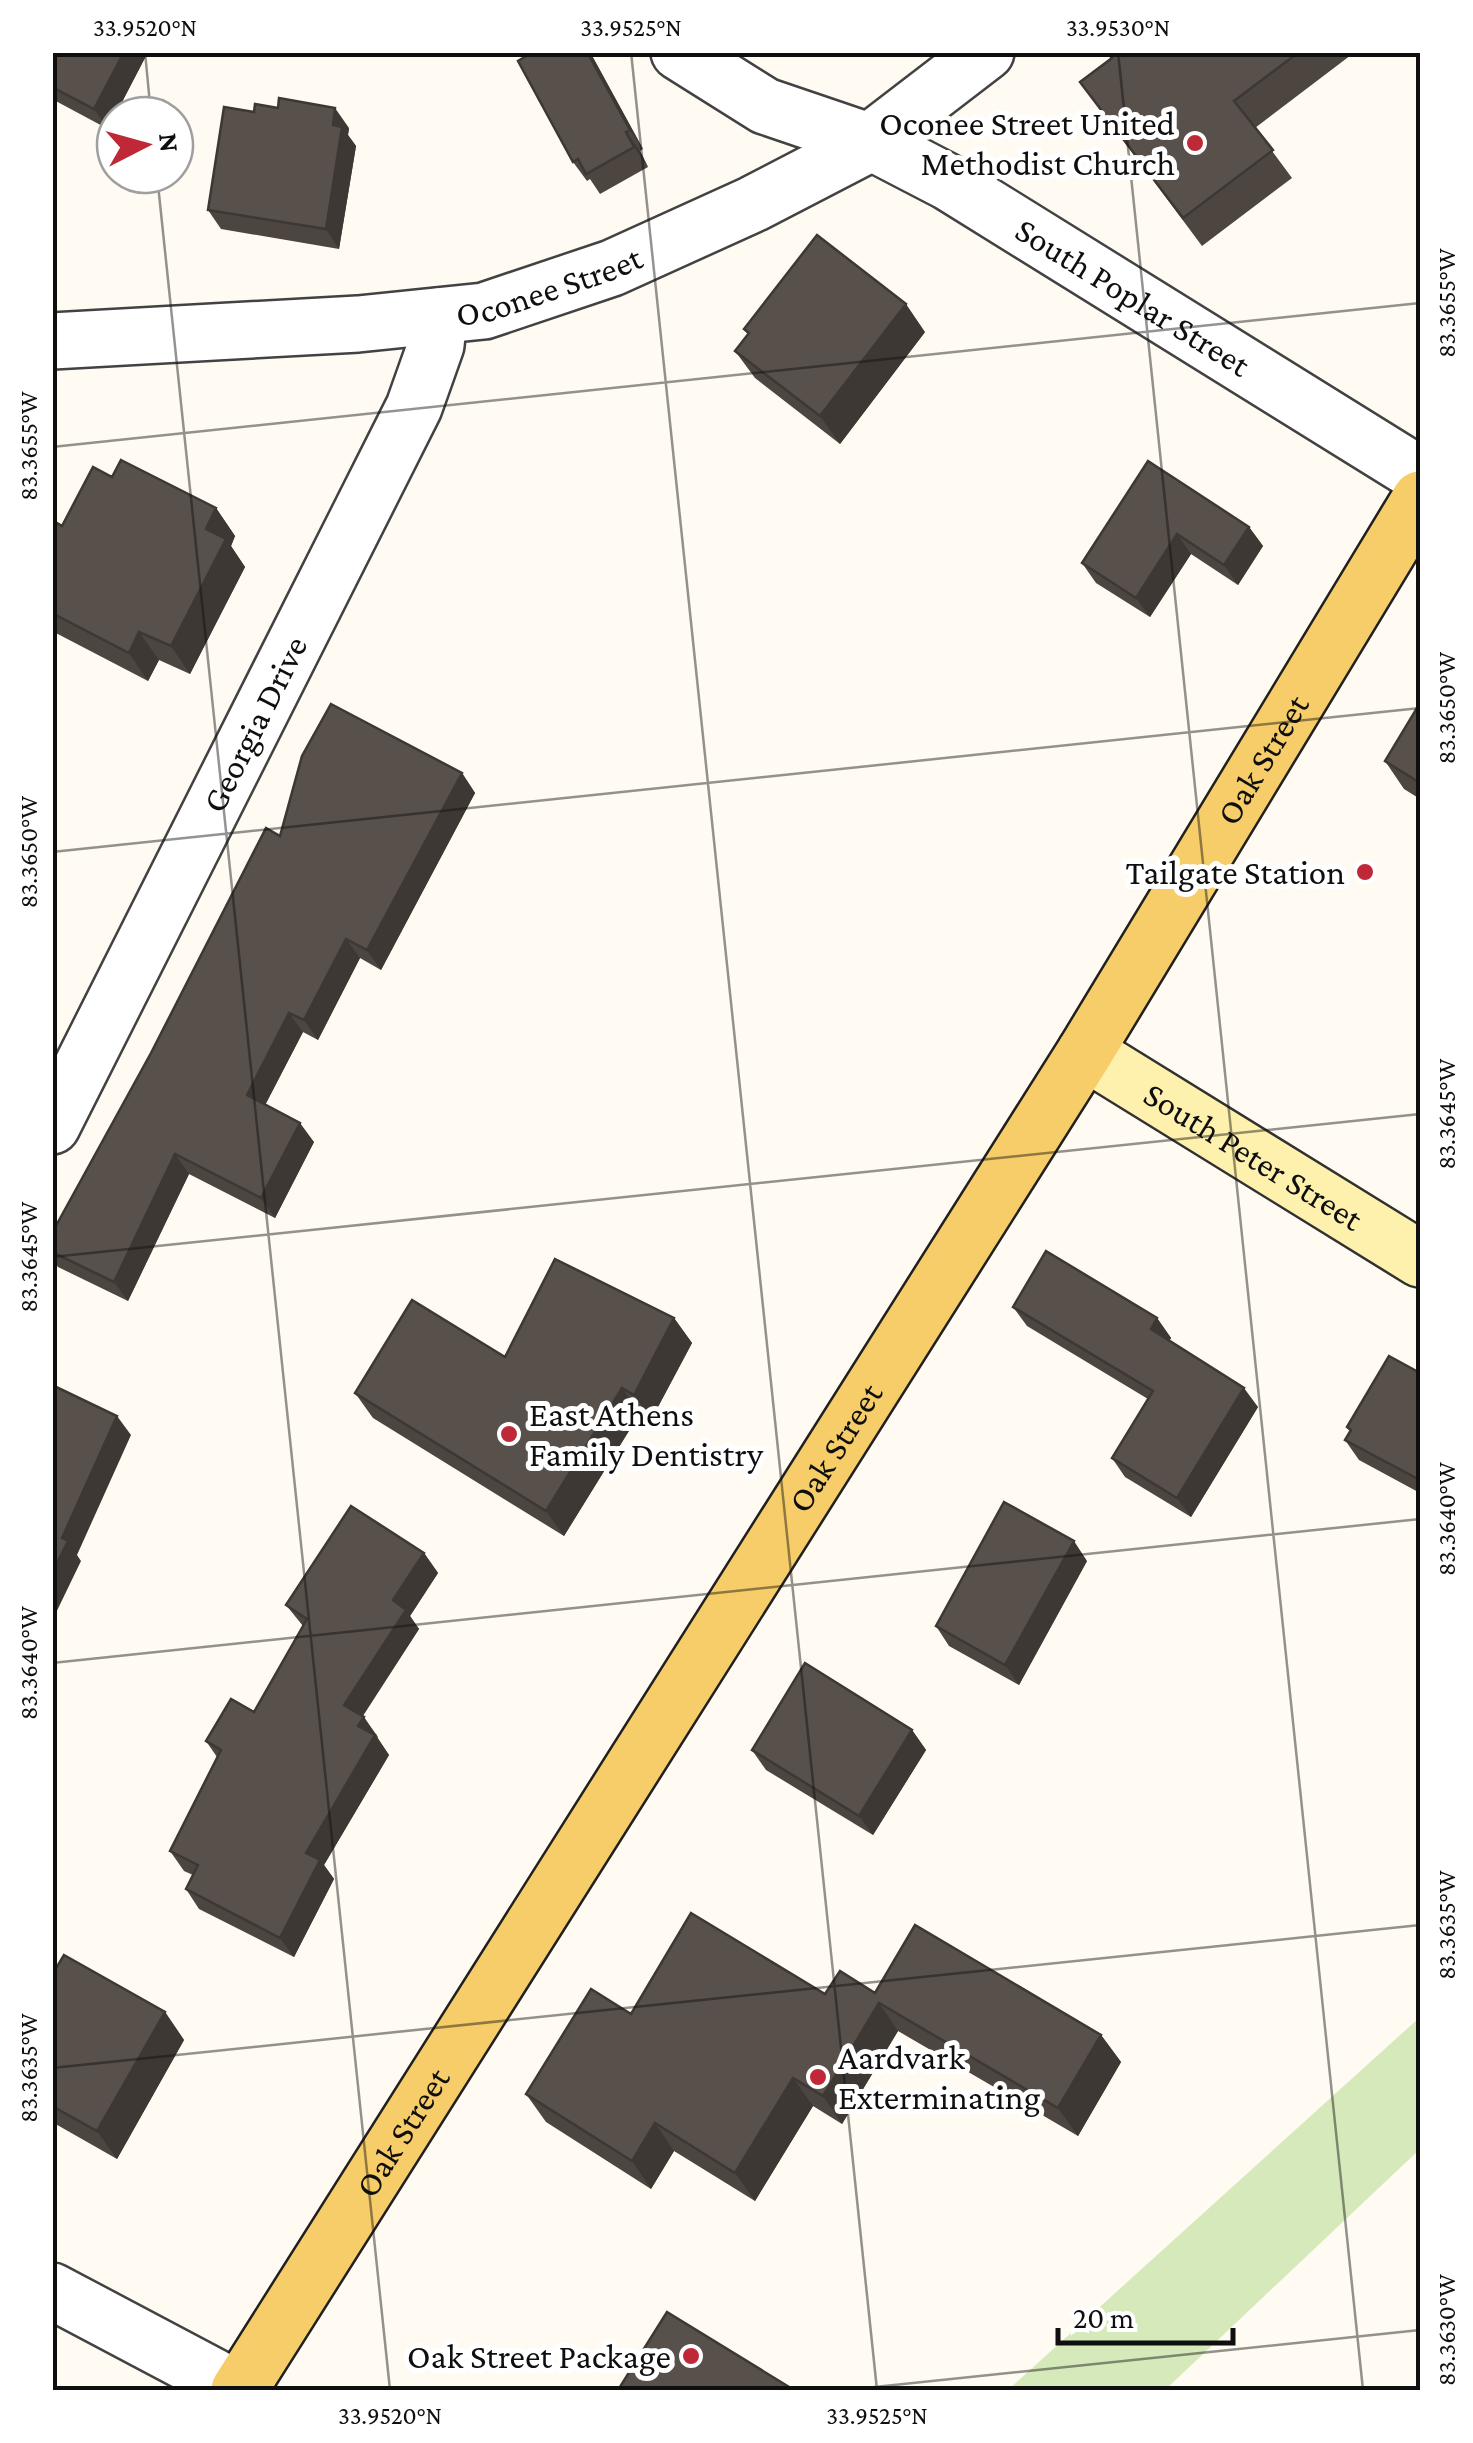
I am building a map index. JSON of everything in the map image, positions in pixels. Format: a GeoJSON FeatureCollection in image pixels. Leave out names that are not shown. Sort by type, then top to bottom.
{"type":"FeatureCollection","features":[{"type":"Feature","properties":{"kind":"main road","name":"Oak Street"},"geometry":{"type":"LineString","coordinates":[[239,2390],[1086,1052],[1420,499]]}},
{"type":"Feature","properties":{"kind":"street","name":"South Poplar Street"},"geometry":{"type":"LineString","coordinates":[[679,52],[765,106],[871,142],[948,182],[1420,475]]}},
{"type":"Feature","properties":{"kind":"street","name":"Oconee Street"},"geometry":{"type":"LineString","coordinates":[[52,342],[484,311],[612,268],[753,204],[871,142],[986,52]]}},
{"type":"Feature","properties":{"kind":"street","name":"Georgia Drive"},"geometry":{"type":"LineString","coordinates":[[52,1126],[414,407],[436,344],[439,316]]}},
{"type":"Feature","properties":{"kind":"street","name":"South Peter Street"},"geometry":{"type":"LineString","coordinates":[[1086,1052],[1420,1258]]}},
{"type":"Feature","properties":{"kind":"street"},"geometry":{"type":"LineString","coordinates":[[52,2291],[239,2390]]}},
{"type":"Feature","properties":{"kind":"green space"},"geometry":{"type":"Polygon","coordinates":[[[1420,2017],[1420,2149],[1165,2390],[1008,2390],[1420,2017]]]}},
{"type":"Feature","properties":{"kind":"building"},"geometry":{"type":"Polygon","coordinates":[[[52,52],[124,52],[101,95],[95,95],[94,109],[52,87],[52,52]]]}},
{"type":"Feature","properties":{"kind":"building"},"geometry":{"type":"Polygon","coordinates":[[[533,52],[587,52],[630,130],[626,132],[634,147],[586,174],[578,159],[573,162],[518,61],[533,52]]]}},
{"type":"Feature","properties":{"kind":"building","name":"Oconee Street United Methodist Church"},"geometry":{"type":"Polygon","coordinates":[[[1107,52],[1299,52],[1234,101],[1273,150],[1183,218],[1080,82],[1112,58],[1107,52]]]}},
{"type":"Feature","properties":{"kind":"building"},"geometry":{"type":"Polygon","coordinates":[[[279,98],[335,108],[333,125],[342,127],[326,229],[208,210],[224,107],[254,112],[255,104],[278,108],[279,98]]]}},
{"type":"Feature","properties":{"kind":"building"},"geometry":{"type":"Polygon","coordinates":[[[817,235],[906,304],[820,416],[735,351],[749,333],[744,329],[817,235]]]}},
{"type":"Feature","properties":{"kind":"building"},"geometry":{"type":"Polygon","coordinates":[[[121,460],[216,508],[206,529],[226,539],[171,646],[139,632],[129,653],[52,613],[52,520],[62,526],[93,467],[112,477],[121,460]]]}},
{"type":"Feature","properties":{"kind":"building"},"geometry":{"type":"Polygon","coordinates":[[[1148,461],[1249,527],[1224,565],[1177,534],[1136,598],[1082,563],[1148,461]]]}},
{"type":"Feature","properties":{"kind":"building"},"geometry":{"type":"Polygon","coordinates":[[[1420,703],[1420,783],[1385,761],[1420,703]]]}},
{"type":"Feature","properties":{"kind":"building"},"geometry":{"type":"Polygon","coordinates":[[[331,704],[462,773],[367,950],[346,939],[304,1020],[289,1013],[247,1095],[300,1123],[261,1198],[175,1154],[114,1282],[52,1252],[52,1233],[151,1053],[266,828],[280,836],[302,756],[331,704]]]}},
{"type":"Feature","properties":{"kind":"building"},"geometry":{"type":"Polygon","coordinates":[[[1046,1251],[1157,1318],[1151,1329],[1244,1388],[1177,1498],[1112,1458],[1153,1391],[1013,1307],[1046,1251]]]}},
{"type":"Feature","properties":{"kind":"building"},"geometry":{"type":"Polygon","coordinates":[[[555,1259],[674,1318],[634,1395],[622,1388],[546,1511],[355,1393],[412,1300],[505,1357],[555,1259]]]}},
{"type":"Feature","properties":{"kind":"building"},"geometry":{"type":"Polygon","coordinates":[[[1389,1356],[1420,1373],[1420,1480],[1345,1440],[1351,1430],[1347,1427],[1389,1356]]]}},
{"type":"Feature","properties":{"kind":"building"},"geometry":{"type":"Polygon","coordinates":[[[52,1385],[117,1416],[62,1538],[68,1541],[52,1573],[52,1385]]]}},
{"type":"Feature","properties":{"kind":"building"},"geometry":{"type":"Polygon","coordinates":[[[1004,1502],[1074,1541],[1005,1665],[936,1626],[1004,1502]]]}},
{"type":"Feature","properties":{"kind":"building"},"geometry":{"type":"Polygon","coordinates":[[[351,1506],[424,1553],[393,1600],[406,1610],[344,1705],[364,1717],[358,1726],[375,1735],[306,1853],[320,1860],[280,1938],[186,1889],[198,1865],[170,1851],[221,1750],[206,1741],[231,1699],[254,1712],[307,1619],[286,1605],[351,1506]]]}},
{"type":"Feature","properties":{"kind":"building"},"geometry":{"type":"Polygon","coordinates":[[[805,1663],[912,1730],[859,1816],[752,1750],[805,1663]]]}},
{"type":"Feature","properties":{"kind":"building"},"geometry":{"type":"Polygon","coordinates":[[[691,1913],[825,1994],[840,1971],[875,1993],[915,1925],[1101,2035],[1058,2108],[879,2003],[823,2096],[793,2078],[735,2173],[655,2123],[632,2161],[526,2094],[591,1989],[631,2014],[691,1913]]]}},
{"type":"Feature","properties":{"kind":"building"},"geometry":{"type":"Polygon","coordinates":[[[64,1955],[165,2012],[97,2131],[52,2106],[52,1975],[64,1955]]]}},
{"type":"Feature","properties":{"kind":"building","name":"Oak Street Package"},"geometry":{"type":"Polygon","coordinates":[[[667,2312],[794,2390],[618,2390],[667,2312]]]}},
{"type":"Feature","properties":{"kind":"place","name":"Oconee Street United Methodist Church"},"geometry":{"type":"Point","coordinates":[1195,143]}},
{"type":"Feature","properties":{"kind":"place","name":"Tailgate Station"},"geometry":{"type":"Point","coordinates":[1365,872]}},
{"type":"Feature","properties":{"kind":"place","name":"East Athens Family Dentistry"},"geometry":{"type":"Point","coordinates":[509,1434]}},
{"type":"Feature","properties":{"kind":"place","name":"Aardvark Exterminating"},"geometry":{"type":"Point","coordinates":[818,2077]}},
{"type":"Feature","properties":{"kind":"place","name":"Oak Street Package"},"geometry":{"type":"Point","coordinates":[691,2356]}}]}
